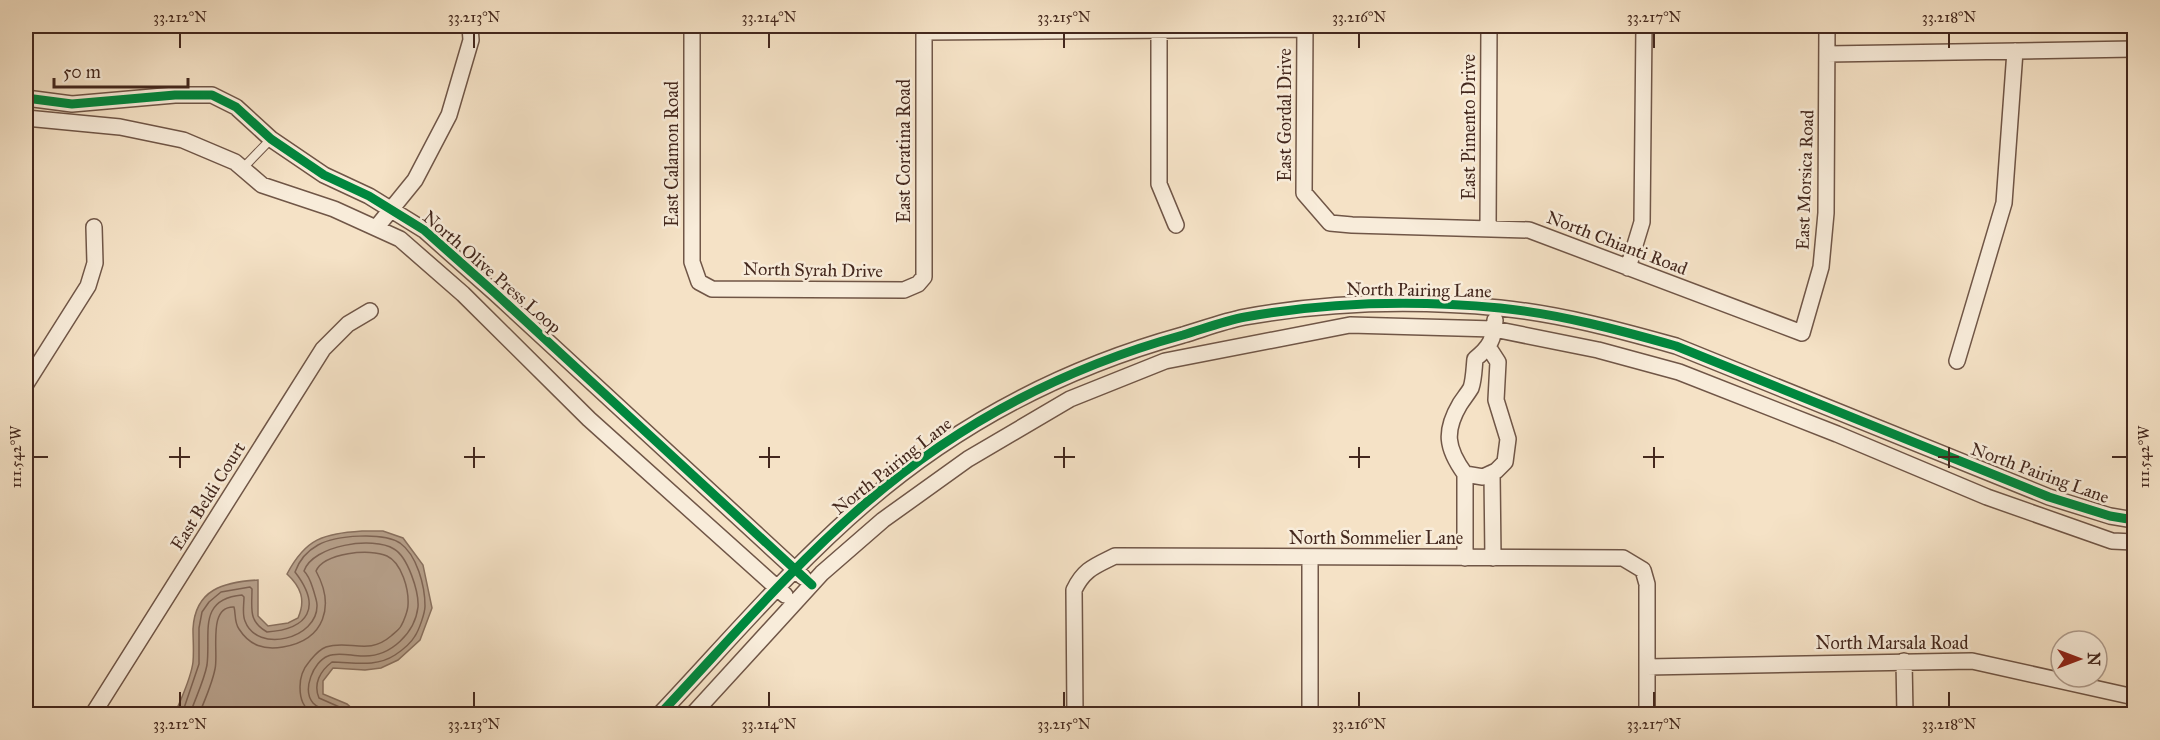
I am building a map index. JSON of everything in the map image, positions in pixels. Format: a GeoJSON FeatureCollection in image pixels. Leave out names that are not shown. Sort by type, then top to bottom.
{"type":"FeatureCollection","features":[{"type":"Feature","properties":{"kind":"street"},"geometry":{"type":"LineString","coordinates":[[376,228],[415,180],[449,115],[471,40],[470,26]]}},
{"type":"Feature","properties":{"kind":"street","name":"East Calamon Road"},"geometry":{"type":"LineString","coordinates":[[692,26],[692,262],[699,282]]}},
{"type":"Feature","properties":{"kind":"street","name":"East Pimento Drive"},"geometry":{"type":"LineString","coordinates":[[1488,26],[1488,229]]}},
{"type":"Feature","properties":{"kind":"street"},"geometry":{"type":"LineString","coordinates":[[1628,268],[1642,222],[1644,26]]}},
{"type":"Feature","properties":{"kind":"street","name":"East Morsica Road"},"geometry":{"type":"LineString","coordinates":[[1802,333],[1821,267],[1826,213],[1827,26]]}},
{"type":"Feature","properties":{"kind":"street"},"geometry":{"type":"LineString","coordinates":[[924,29],[1305,27]]}},
{"type":"Feature","properties":{"kind":"street","name":"East Gordal Drive"},"geometry":{"type":"LineString","coordinates":[[1305,27],[1304,193],[1312,203]]}},
{"type":"Feature","properties":{"kind":"street"},"geometry":{"type":"LineString","coordinates":[[1159,28],[1159,184],[1176,225]]}},
{"type":"Feature","properties":{"kind":"street","name":"East Coratina Road"},"geometry":{"type":"LineString","coordinates":[[924,29],[924,277]]}},
{"type":"Feature","properties":{"kind":"street"},"geometry":{"type":"LineString","coordinates":[[1827,54],[2134,49]]}},
{"type":"Feature","properties":{"kind":"street"},"geometry":{"type":"LineString","coordinates":[[1957,361],[2004,203],[2015,51]]}},
{"type":"Feature","properties":{"kind":"street","name":"North Olive Press Loop"},"geometry":{"type":"LineString","coordinates":[[26,98],[72,104],[176,95],[212,95],[236,106],[271,140],[324,175],[369,196],[424,230],[812,585]]}},
{"type":"Feature","properties":{"kind":"street","name":"North Olive Press Loop"},"geometry":{"type":"LineString","coordinates":[[26,118],[120,127],[183,140],[235,162],[262,185],[334,209],[400,239],[463,294],[578,408],[795,603]]}},
{"type":"Feature","properties":{"kind":"street","name":"North Chianti Road"},"geometry":{"type":"LineString","coordinates":[[1312,203],[1330,222],[1352,225],[1529,230],[1802,333]]}},
{"type":"Feature","properties":{"kind":"street"},"geometry":{"type":"LineString","coordinates":[[26,384],[31,364],[88,286],[95,263],[94,227]]}},
{"type":"Feature","properties":{"kind":"street","name":"North Syrah Drive"},"geometry":{"type":"LineString","coordinates":[[699,282],[712,289],[904,290],[918,284],[924,277]]}},
{"type":"Feature","properties":{"kind":"street","name":"North Pairing Lane"},"geometry":{"type":"LineString","coordinates":[[660,714],[795,570],[867,501],[958,432],[1052,382],[1131,349],[1243,318],[1354,304],[1436,304],[1495,308],[1575,320],[1676,346],[2049,497],[2110,516],[2134,520]]}},
{"type":"Feature","properties":{"kind":"street"},"geometry":{"type":"LineString","coordinates":[[1465,558],[1465,474],[1454,458],[1449,443],[1449,428],[1471,387],[1475,359],[1489,348],[1494,329],[1495,308]]}},
{"type":"Feature","properties":{"kind":"street","name":"East Beldi Court"},"geometry":{"type":"LineString","coordinates":[[93,714],[323,349],[348,324],[370,311]]}},
{"type":"Feature","properties":{"kind":"street","name":"North Pairing Lane"},"geometry":{"type":"LineString","coordinates":[[693,714],[812,585],[883,520],[968,459],[1070,399],[1165,361],[1350,325],[1494,329],[1598,350],[1679,372],[1988,497],[2112,540],[2134,542]]}},
{"type":"Feature","properties":{"kind":"street"},"geometry":{"type":"LineString","coordinates":[[1465,474],[1483,477],[1505,462],[1508,439],[1496,400],[1498,362],[1489,348]]}},
{"type":"Feature","properties":{"kind":"street"},"geometry":{"type":"LineString","coordinates":[[1492,473],[1493,558]]}},
{"type":"Feature","properties":{"kind":"street","name":"North Sommelier Lane"},"geometry":{"type":"LineString","coordinates":[[1075,714],[1074,590],[1081,576],[1094,566],[1115,556],[1623,558],[1643,570],[1647,584],[1647,667]]}},
{"type":"Feature","properties":{"kind":"street"},"geometry":{"type":"LineString","coordinates":[[1310,557],[1310,714]]}},
{"type":"Feature","properties":{"kind":"street"},"geometry":{"type":"LineString","coordinates":[[1904,661],[1905,714]]}},
{"type":"Feature","properties":{"kind":"street","name":"North Marsala Road"},"geometry":{"type":"LineString","coordinates":[[1647,667],[1972,661],[2134,697]]}},
{"type":"Feature","properties":{"kind":"street"},"geometry":{"type":"LineString","coordinates":[[1647,667],[1647,714]]}},
{"type":"Feature","properties":{"kind":"lane"},"geometry":{"type":"LineString","coordinates":[[243,168],[271,140]]}},
{"type":"Feature","properties":{"kind":"lane"},"geometry":{"type":"LineString","coordinates":[[409,247],[424,230]]}},
{"type":"Feature","properties":{"kind":"lane"},"geometry":{"type":"LineString","coordinates":[[1922,470],[1931,450]]}},
{"type":"Feature","properties":{"kind":"water"},"geometry":{"type":"Polygon","coordinates":[[[362,531],[383,531],[403,538],[423,565],[432,608],[420,640],[398,660],[381,668],[365,670],[333,668],[323,681],[323,694],[347,704],[356,714],[175,714],[192,668],[195,615],[205,596],[223,586],[258,580],[258,616],[268,626],[288,623],[298,618],[302,605],[299,589],[287,574],[301,553],[309,545],[326,536],[362,531]]]}},
{"type":"Feature","properties":{"kind":"cycle path"},"geometry":{"type":"LineString","coordinates":[[26,98],[72,104],[175,95],[212,95],[236,107],[271,139],[324,175],[369,196],[424,230],[812,585]]}},
{"type":"Feature","properties":{"kind":"cycle path"},"geometry":{"type":"LineString","coordinates":[[660,714],[812,552],[902,473],[939,447],[1016,401],[1098,363],[1221,323],[1277,312],[1340,305],[1404,303],[1468,305],[1567,318],[1676,346],[2049,497],[2110,516],[2134,520]]}}]}
